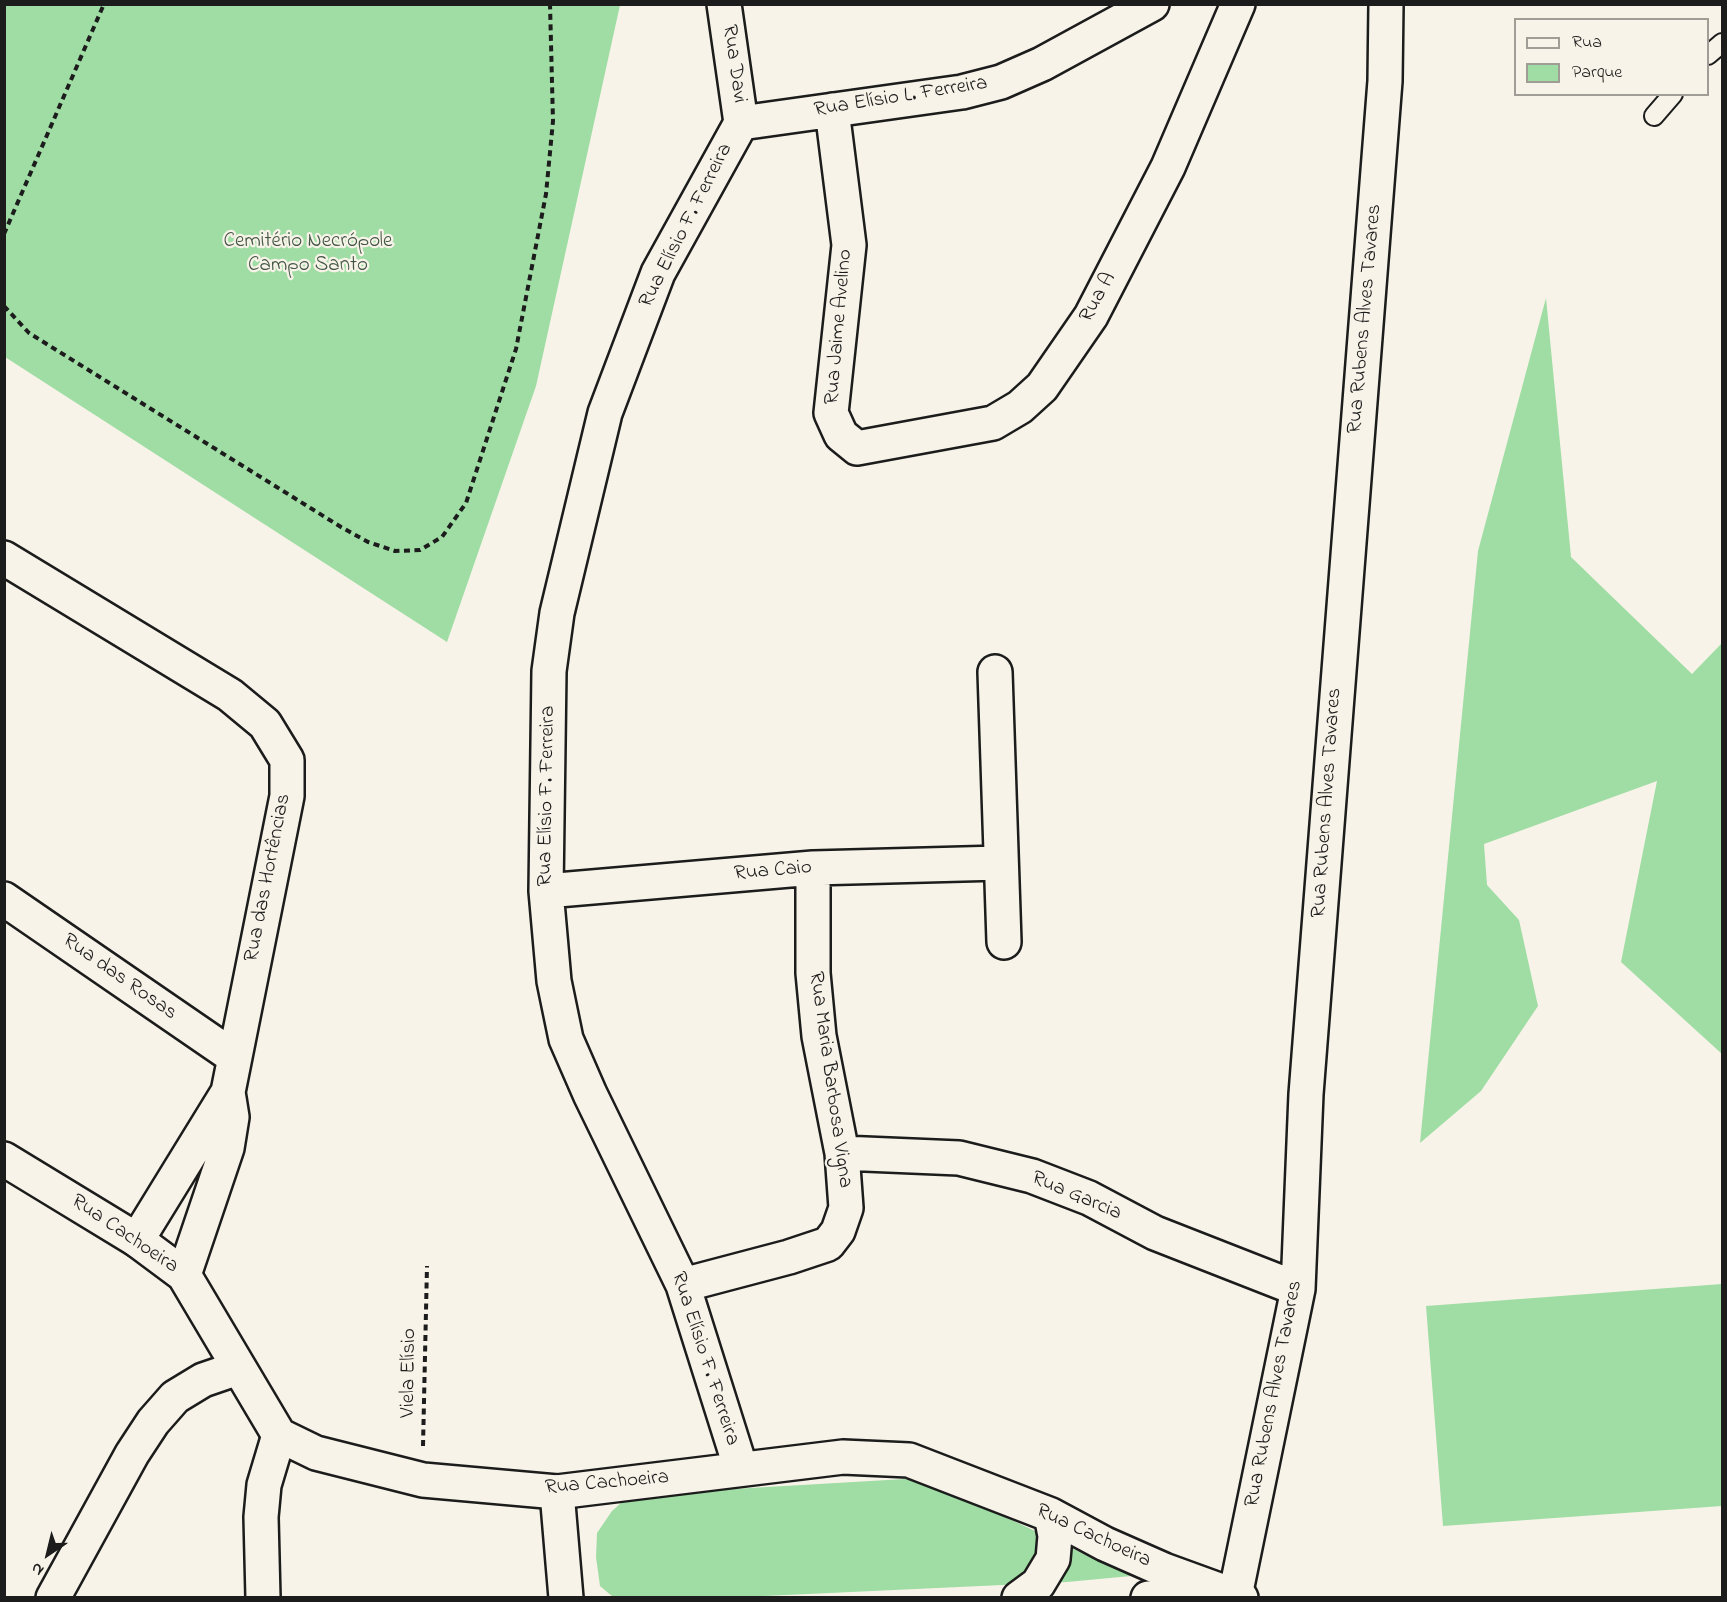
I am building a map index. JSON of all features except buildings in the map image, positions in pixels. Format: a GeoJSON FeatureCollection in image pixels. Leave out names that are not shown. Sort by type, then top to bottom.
{"type":"FeatureCollection","features":[{"type":"Feature","properties":{"kind":"street","name":"Rua Davi"},"geometry":{"type":"LineString","coordinates":[[724,4],[741,123]]}},
{"type":"Feature","properties":{"kind":"street","name":"Rua Elísio L. Ferreira"},"geometry":{"type":"LineString","coordinates":[[741,123],[962,92],[1001,82],[1042,64],[1152,4]]}},
{"type":"Feature","properties":{"kind":"street","name":"Rua A"},"geometry":{"type":"LineString","coordinates":[[841,435],[857,448],[993,423],[1020,407],[1042,387],[1091,316],[1168,167],[1238,4]]}},
{"type":"Feature","properties":{"kind":"street","name":"Rua Rubens Alves Tavares"},"geometry":{"type":"LineString","coordinates":[[1238,1597],[1298,1289],[1306,1094],[1385,81],[1386,4]]}},
{"type":"Feature","properties":{"kind":"street","name":"Rua Jaime Avelino"},"geometry":{"type":"LineString","coordinates":[[832,110],[849,245],[831,413],[841,435]]}},
{"type":"Feature","properties":{"kind":"street","name":"Rua Elísio F. Ferreira"},"geometry":{"type":"LineString","coordinates":[[741,123],[658,273],[605,413],[557,613],[549,671],[546,891],[554,981],[566,1039],[590,1094],[683,1285],[741,1469]]}},
{"type":"Feature","properties":{"kind":"street","name":"Rua das Hortências"},"geometry":{"type":"LineString","coordinates":[[4,558],[230,695],[264,724],[286,760],[287,796],[228,1092],[232,1117],[227,1148],[184,1275]]}},
{"type":"Feature","properties":{"kind":"street"},"geometry":{"type":"LineString","coordinates":[[995,672],[1004,942]]}},
{"type":"Feature","properties":{"kind":"street","name":"Rua Caio"},"geometry":{"type":"LineString","coordinates":[[546,891],[813,868],[1000,863]]}},
{"type":"Feature","properties":{"kind":"street","name":"Rua Maria Barbosa Vigna"},"geometry":{"type":"LineString","coordinates":[[683,1285],[797,1255],[828,1244],[838,1231],[846,1208],[842,1153],[819,1036],[813,972],[813,868]]}},
{"type":"Feature","properties":{"kind":"street","name":"Rua das Rosas"},"geometry":{"type":"LineString","coordinates":[[4,899],[234,1057]]}},
{"type":"Feature","properties":{"kind":"street","name":"Rua das Hortências"},"geometry":{"type":"LineString","coordinates":[[137,1240],[228,1092]]}},
{"type":"Feature","properties":{"kind":"street","name":"Rua Garcia"},"geometry":{"type":"LineString","coordinates":[[842,1153],[959,1158],[1032,1176],[1089,1198],[1155,1233],[1298,1289]]}},
{"type":"Feature","properties":{"kind":"street","name":"Rua Cachoeira"},"geometry":{"type":"LineString","coordinates":[[4,1159],[137,1240],[184,1275],[279,1435],[316,1453],[423,1480],[557,1492],[843,1457],[909,1460],[1051,1515],[1154,1566],[1238,1597]]}},
{"type":"Feature","properties":{"kind":"street"},"geometry":{"type":"LineString","coordinates":[[53,1598],[132,1454],[153,1422],[176,1397],[203,1380],[238,1368]]}},
{"type":"Feature","properties":{"kind":"street"},"geometry":{"type":"LineString","coordinates":[[263,1598],[261,1517],[264,1485],[279,1435]]}},
{"type":"Feature","properties":{"kind":"street"},"geometry":{"type":"LineString","coordinates":[[557,1492],[566,1598]]}},
{"type":"Feature","properties":{"kind":"street"},"geometry":{"type":"LineString","coordinates":[[1019,1598],[1038,1584],[1053,1559],[1054,1536],[1051,1515]]}},
{"type":"Feature","properties":{"kind":"street"},"geometry":{"type":"LineString","coordinates":[[1148,1598],[1238,1597]]}},
{"type":"Feature","properties":{"kind":"lane"},"geometry":{"type":"LineString","coordinates":[[1709,53],[1722,43]]}},
{"type":"Feature","properties":{"kind":"lane"},"geometry":{"type":"LineString","coordinates":[[1654,116],[1671,96]]}},
{"type":"Feature","properties":{"kind":"path"},"geometry":{"type":"LineString","coordinates":[[4,234],[104,4]]}},
{"type":"Feature","properties":{"kind":"path"},"geometry":{"type":"LineString","coordinates":[[4,306],[29,333],[341,527],[368,542],[395,551],[420,550],[442,537],[466,503],[516,349],[546,194],[553,121],[550,4]]}},
{"type":"Feature","properties":{"kind":"path","name":"Viela Elísio"},"geometry":{"type":"LineString","coordinates":[[423,1480],[428,1266]]}},
{"type":"Feature","properties":{"kind":"green space","name":"Cemitério Necrópole Campo Santo"},"geometry":{"type":"Polygon","coordinates":[[[4,5],[620,5],[536,386],[447,642],[5,357],[4,5]]]}},
{"type":"Feature","properties":{"kind":"green space"},"geometry":{"type":"Polygon","coordinates":[[[1546,298],[1571,557],[1692,674],[1722,643],[1722,1054],[1621,962],[1657,781],[1484,844],[1487,885],[1519,920],[1538,1006],[1481,1091],[1420,1143],[1478,551],[1546,298]]]}},
{"type":"Feature","properties":{"kind":"green space"},"geometry":{"type":"Polygon","coordinates":[[[1722,1284],[1722,1506],[1443,1526],[1426,1306],[1722,1284]]]}},
{"type":"Feature","properties":{"kind":"green space"},"geometry":{"type":"Polygon","coordinates":[[[922,1478],[1131,1576],[1067,1582],[743,1597],[613,1597],[600,1586],[596,1557],[597,1533],[612,1511],[630,1495],[922,1478]]]}}]}
